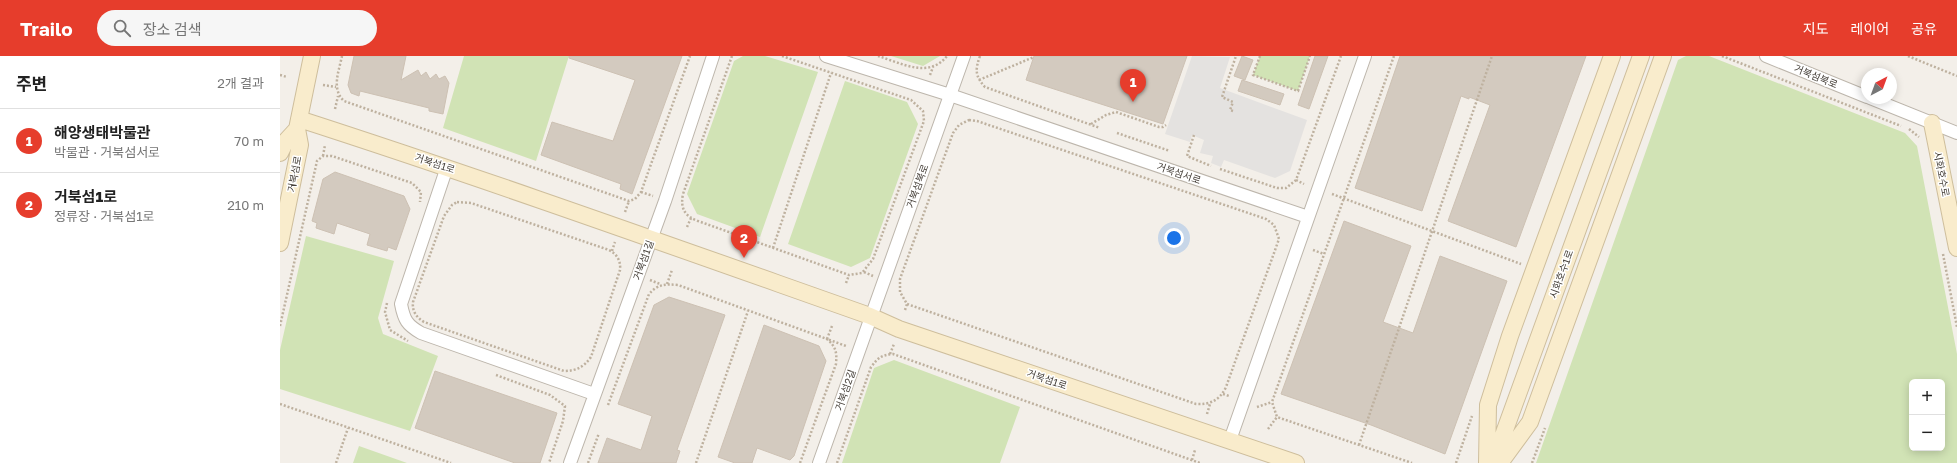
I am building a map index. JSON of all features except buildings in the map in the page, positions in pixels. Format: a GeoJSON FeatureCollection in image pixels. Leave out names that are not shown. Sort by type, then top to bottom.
{"type":"FeatureCollection","features":[{"type":"Feature","properties":{"kind":"street","name":"거북섬로"},"geometry":{"type":"LineString","coordinates":[[280,243],[300,145],[298,124],[312,56]]}},
{"type":"Feature","properties":{"kind":"street","name":"거북섬1길"},"geometry":{"type":"LineString","coordinates":[[570,463],[665,201],[713,56]]}},
{"type":"Feature","properties":{"kind":"street","name":"거북섬서로"},"geometry":{"type":"LineString","coordinates":[[826,56],[950,95],[1308,217]]}},
{"type":"Feature","properties":{"kind":"street","name":"거북섬북로"},"geometry":{"type":"LineString","coordinates":[[870,316],[964,56]]}},
{"type":"Feature","properties":{"kind":"street"},"geometry":{"type":"LineString","coordinates":[[1230,440],[1365,56]]}},
{"type":"Feature","properties":{"kind":"street"},"geometry":{"type":"LineString","coordinates":[[1488,463],[1488,406],[1510,336],[1612,56]]}},
{"type":"Feature","properties":{"kind":"street","name":"시화호수1로"},"geometry":{"type":"LineString","coordinates":[[1493,463],[1641,56]]}},
{"type":"Feature","properties":{"kind":"street"},"geometry":{"type":"LineString","coordinates":[[1500,463],[1530,422],[1663,56]]}},
{"type":"Feature","properties":{"kind":"street","name":"거북섬북로"},"geometry":{"type":"LineString","coordinates":[[1766,56],[1861,95]]}},
{"type":"Feature","properties":{"kind":"street"},"geometry":{"type":"LineString","coordinates":[[1885,104],[1957,133]]}},
{"type":"Feature","properties":{"kind":"street","name":"시화호수로"},"geometry":{"type":"LineString","coordinates":[[1932,123],[1950,250]]}},
{"type":"Feature","properties":{"kind":"street","name":"거북섬로"},"geometry":{"type":"LineString","coordinates":[[280,153],[286,141],[298,124]]}},
{"type":"Feature","properties":{"kind":"street","name":"거북섬1로"},"geometry":{"type":"LineString","coordinates":[[298,124],[447,167],[870,316],[899,329],[1296,463]]}},
{"type":"Feature","properties":{"kind":"street"},"geometry":{"type":"LineString","coordinates":[[447,167],[401,304],[403,315],[410,327],[421,333],[594,394]]}},
{"type":"Feature","properties":{"kind":"street","name":"거북섬2길"},"geometry":{"type":"LineString","coordinates":[[819,463],[870,316]]}},
{"type":"Feature","properties":{"kind":"path"},"geometry":{"type":"LineString","coordinates":[[335,109],[338,96],[336,87],[342,56]]}},
{"type":"Feature","properties":{"kind":"path"},"geometry":{"type":"LineString","coordinates":[[625,212],[630,201],[635,199],[641,192],[690,56]]}},
{"type":"Feature","properties":{"kind":"path"},"geometry":{"type":"LineString","coordinates":[[682,207],[683,194],[732,56]]}},
{"type":"Feature","properties":{"kind":"path"},"geometry":{"type":"LineString","coordinates":[[782,56],[912,100],[920,106],[923,111],[924,121],[873,259],[864,272]]}},
{"type":"Feature","properties":{"kind":"path"},"geometry":{"type":"LineString","coordinates":[[878,56],[920,69],[932,67],[942,62],[947,56]]}},
{"type":"Feature","properties":{"kind":"path"},"geometry":{"type":"LineString","coordinates":[[980,56],[976,72],[979,80],[990,90],[1100,128]]}},
{"type":"Feature","properties":{"kind":"path"},"geometry":{"type":"LineString","coordinates":[[1233,110],[1230,110],[1233,102],[1222,97],[1236,56]]}},
{"type":"Feature","properties":{"kind":"path"},"geometry":{"type":"LineString","coordinates":[[1260,56],[1253,76],[1298,91],[1310,56]]}},
{"type":"Feature","properties":{"kind":"path"},"geometry":{"type":"LineString","coordinates":[[1284,194],[1286,188],[1296,180],[1341,56]]}},
{"type":"Feature","properties":{"kind":"path"},"geometry":{"type":"LineString","coordinates":[[1277,417],[1272,402],[1394,56]]}},
{"type":"Feature","properties":{"kind":"path"},"geometry":{"type":"LineString","coordinates":[[1359,445],[1492,56]]}},
{"type":"Feature","properties":{"kind":"path"},"geometry":{"type":"LineString","coordinates":[[1722,56],[1911,130],[1919,137],[1921,143]]}},
{"type":"Feature","properties":{"kind":"path"},"geometry":{"type":"LineString","coordinates":[[1908,56],[1957,76]]}},
{"type":"Feature","properties":{"kind":"path"},"geometry":{"type":"LineString","coordinates":[[979,80],[1034,57]]}},
{"type":"Feature","properties":{"kind":"path"},"geometry":{"type":"LineString","coordinates":[[930,75],[932,67]]}},
{"type":"Feature","properties":{"kind":"path"},"geometry":{"type":"LineString","coordinates":[[773,248],[831,73]]}},
{"type":"Feature","properties":{"kind":"path"},"geometry":{"type":"LineString","coordinates":[[280,75],[287,77]]}},
{"type":"Feature","properties":{"kind":"path"},"geometry":{"type":"LineString","coordinates":[[323,85],[336,87]]}},
{"type":"Feature","properties":{"kind":"path"},"geometry":{"type":"LineString","coordinates":[[338,96],[367,109],[630,201]]}},
{"type":"Feature","properties":{"kind":"path"},"geometry":{"type":"LineString","coordinates":[[920,106],[922,100]]}},
{"type":"Feature","properties":{"kind":"path"},"geometry":{"type":"LineString","coordinates":[[1091,124],[1106,115],[1116,112],[1159,127],[1166,125]]}},
{"type":"Feature","properties":{"kind":"path"},"geometry":{"type":"LineString","coordinates":[[970,120],[971,115]]}},
{"type":"Feature","properties":{"kind":"path"},"geometry":{"type":"LineString","coordinates":[[1207,414],[1210,404],[1223,394],[1279,239],[1274,225],[1266,219],[977,121],[970,120],[959,125],[953,133],[900,279],[900,292],[907,304],[1196,404],[1210,404]]}},
{"type":"Feature","properties":{"kind":"path"},"geometry":{"type":"LineString","coordinates":[[1117,133],[1170,151]]}},
{"type":"Feature","properties":{"kind":"path"},"geometry":{"type":"LineString","coordinates":[[1194,135],[1187,156],[1211,166]]}},
{"type":"Feature","properties":{"kind":"path"},"geometry":{"type":"LineString","coordinates":[[323,156],[325,145]]}},
{"type":"Feature","properties":{"kind":"path"},"geometry":{"type":"LineString","coordinates":[[280,326],[314,168],[317,161],[323,156],[332,156],[412,183],[421,192],[419,208]]}},
{"type":"Feature","properties":{"kind":"path"},"geometry":{"type":"LineString","coordinates":[[1220,169],[1277,188],[1286,188]]}},
{"type":"Feature","properties":{"kind":"path"},"geometry":{"type":"LineString","coordinates":[[1296,180],[1304,184]]}},
{"type":"Feature","properties":{"kind":"path"},"geometry":{"type":"LineString","coordinates":[[641,192],[653,196]]}},
{"type":"Feature","properties":{"kind":"path"},"geometry":{"type":"LineString","coordinates":[[1332,194],[1525,266]]}},
{"type":"Feature","properties":{"kind":"path"},"geometry":{"type":"LineString","coordinates":[[448,201],[455,203],[470,203],[612,252],[620,261],[620,270],[591,357],[584,366],[577,369],[564,371],[424,322],[416,315],[413,306],[415,297],[444,216],[455,203]]}},
{"type":"Feature","properties":{"kind":"path"},"geometry":{"type":"LineString","coordinates":[[675,204],[682,207],[691,218],[773,248],[849,275],[864,272],[873,276]]}},
{"type":"Feature","properties":{"kind":"path"},"geometry":{"type":"LineString","coordinates":[[687,227],[691,218]]}},
{"type":"Feature","properties":{"kind":"path"},"geometry":{"type":"LineString","coordinates":[[1274,225],[1276,218]]}},
{"type":"Feature","properties":{"kind":"path"},"geometry":{"type":"LineString","coordinates":[[1279,239],[1284,241]]}},
{"type":"Feature","properties":{"kind":"path"},"geometry":{"type":"LineString","coordinates":[[612,252],[615,242]]}},
{"type":"Feature","properties":{"kind":"path"},"geometry":{"type":"LineString","coordinates":[[1313,250],[1324,254]]}},
{"type":"Feature","properties":{"kind":"path"},"geometry":{"type":"LineString","coordinates":[[1950,250],[1957,327]]}},
{"type":"Feature","properties":{"kind":"path"},"geometry":{"type":"LineString","coordinates":[[620,270],[626,272]]}},
{"type":"Feature","properties":{"kind":"path"},"geometry":{"type":"LineString","coordinates":[[667,284],[672,270]]}},
{"type":"Feature","properties":{"kind":"path"},"geometry":{"type":"LineString","coordinates":[[846,283],[849,275]]}},
{"type":"Feature","properties":{"kind":"path"},"geometry":{"type":"LineString","coordinates":[[647,280],[661,284],[678,285],[846,346]]}},
{"type":"Feature","properties":{"kind":"path"},"geometry":{"type":"LineString","coordinates":[[608,405],[646,301],[655,287],[661,284]]}},
{"type":"Feature","properties":{"kind":"path"},"geometry":{"type":"LineString","coordinates":[[905,310],[907,304]]}},
{"type":"Feature","properties":{"kind":"path"},"geometry":{"type":"LineString","coordinates":[[696,463],[748,311]]}},
{"type":"Feature","properties":{"kind":"path"},"geometry":{"type":"LineString","coordinates":[[827,339],[832,326]]}},
{"type":"Feature","properties":{"kind":"path"},"geometry":{"type":"LineString","coordinates":[[800,463],[836,364],[837,355],[835,346],[827,339]]}},
{"type":"Feature","properties":{"kind":"path"},"geometry":{"type":"LineString","coordinates":[[890,354],[894,344]]}},
{"type":"Feature","properties":{"kind":"path"},"geometry":{"type":"LineString","coordinates":[[837,463],[871,367],[878,358],[890,354],[1200,463]]}},
{"type":"Feature","properties":{"kind":"path"},"geometry":{"type":"LineString","coordinates":[[871,355],[878,358]]}},
{"type":"Feature","properties":{"kind":"path"},"geometry":{"type":"LineString","coordinates":[[575,375],[577,369]]}},
{"type":"Feature","properties":{"kind":"path"},"geometry":{"type":"LineString","coordinates":[[1223,394],[1229,396]]}},
{"type":"Feature","properties":{"kind":"path"},"geometry":{"type":"LineString","coordinates":[[565,406],[568,398]]}},
{"type":"Feature","properties":{"kind":"path"},"geometry":{"type":"LineString","coordinates":[[1257,407],[1272,402]]}},
{"type":"Feature","properties":{"kind":"path"},"geometry":{"type":"LineString","coordinates":[[280,404],[451,463]]}},
{"type":"Feature","properties":{"kind":"path"},"geometry":{"type":"LineString","coordinates":[[1277,417],[1412,463]]}},
{"type":"Feature","properties":{"kind":"path"},"geometry":{"type":"LineString","coordinates":[[1268,429],[1277,417]]}},
{"type":"Feature","properties":{"kind":"path"},"geometry":{"type":"LineString","coordinates":[[336,463],[348,428]]}},
{"type":"Feature","properties":{"kind":"path"},"geometry":{"type":"LineString","coordinates":[[588,463],[599,433]]}},
{"type":"Feature","properties":{"kind":"path"},"geometry":{"type":"LineString","coordinates":[[1192,460],[1195,450]]}},
{"type":"Feature","properties":{"kind":"green space"},"geometry":{"type":"Polygon","coordinates":[[[464,56],[569,56],[536,161],[443,128],[464,56]]]}},
{"type":"Feature","properties":{"kind":"green space"},"geometry":{"type":"Polygon","coordinates":[[[743,56],[765,56],[818,72],[760,237],[697,214],[687,194],[734,61],[743,56]]]}},
{"type":"Feature","properties":{"kind":"green space"},"geometry":{"type":"Polygon","coordinates":[[[891,56],[940,56],[923,66],[891,56]]]}},
{"type":"Feature","properties":{"kind":"green space"},"geometry":{"type":"Polygon","coordinates":[[[1260,56],[1310,56],[1298,91],[1253,75],[1260,56]]]}},
{"type":"Feature","properties":{"kind":"green space"},"geometry":{"type":"Polygon","coordinates":[[[1686,56],[1709,56],[1905,133],[1917,146],[1957,354],[1957,463],[1536,463],[1678,60],[1686,56]]]}},
{"type":"Feature","properties":{"kind":"green space"},"geometry":{"type":"Polygon","coordinates":[[[845,81],[907,102],[918,124],[870,258],[851,267],[788,244],[845,81]]]}},
{"type":"Feature","properties":{"kind":"green space"},"geometry":{"type":"Polygon","coordinates":[[[306,236],[394,261],[378,318],[383,334],[438,356],[410,431],[280,389],[280,350],[306,236]]]}},
{"type":"Feature","properties":{"kind":"green space"},"geometry":{"type":"Polygon","coordinates":[[[894,360],[1020,407],[1000,463],[842,463],[874,368],[894,360]]]}},
{"type":"Feature","properties":{"kind":"green space"},"geometry":{"type":"Polygon","coordinates":[[[359,446],[407,463],[353,463],[359,446]]]}},
{"type":"Feature","properties":{"kind":"shaded area"},"geometry":{"type":"Polygon","coordinates":[[[1192,56],[1230,57],[1220,88],[1307,120],[1290,171],[1275,178],[1224,160],[1221,167],[1211,163],[1213,156],[1200,153],[1204,140],[1192,135],[1190,142],[1165,134],[1192,56]]]}},
{"type":"Feature","properties":{"kind":"place","name":"해양생태박물관"},"geometry":{"type":"Point","coordinates":[1133,102]}},
{"type":"Feature","properties":{"kind":"place","name":"거북섬1로"},"geometry":{"type":"Point","coordinates":[744,258]}}]}
